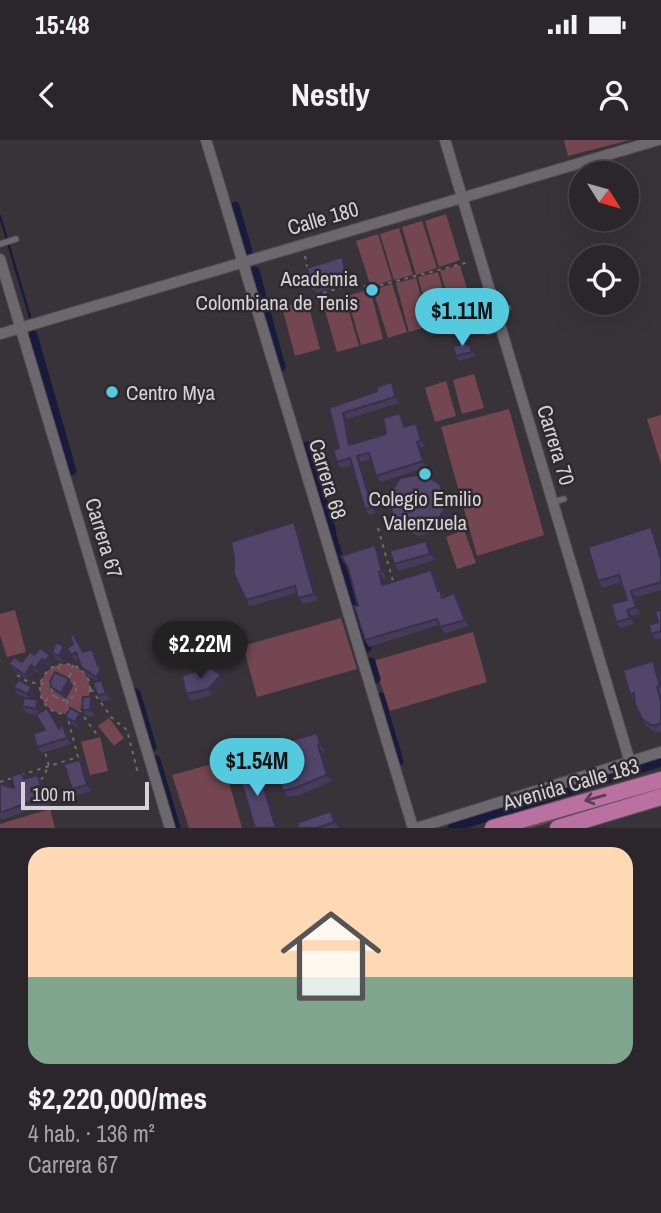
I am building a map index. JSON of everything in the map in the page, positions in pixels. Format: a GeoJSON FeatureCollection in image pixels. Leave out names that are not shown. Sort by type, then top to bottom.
{"type":"FeatureCollection","features":[{"type":"Feature","properties":{"kind":"main road","name":"Avenida Calle 183"},"geometry":{"type":"LineString","coordinates":[[492,828],[661,780]]}},
{"type":"Feature","properties":{"kind":"main road","name":"Avenida Calle 183"},"geometry":{"type":"LineString","coordinates":[[558,828],[661,797]]}},
{"type":"Feature","properties":{"kind":"street","name":"Carrera 68"},"geometry":{"type":"LineString","coordinates":[[206,140],[243,262],[255,319],[292,443],[415,828]]}},
{"type":"Feature","properties":{"kind":"street","name":"Carrera 70"},"geometry":{"type":"LineString","coordinates":[[445,140],[502,309],[501,328],[513,367],[529,403],[559,500],[630,762]]}},
{"type":"Feature","properties":{"kind":"street","name":"Calle 180"},"geometry":{"type":"LineString","coordinates":[[0,334],[91,302],[243,262],[658,140]]}},
{"type":"Feature","properties":{"kind":"street","name":"Carrera 67"},"geometry":{"type":"LineString","coordinates":[[0,260],[170,828]]}},
{"type":"Feature","properties":{"kind":"street"},"geometry":{"type":"LineString","coordinates":[[415,828],[661,752]]}},
{"type":"Feature","properties":{"kind":"lane"},"geometry":{"type":"LineString","coordinates":[[0,244],[16,239]]}},
{"type":"Feature","properties":{"kind":"lane"},"geometry":{"type":"LineString","coordinates":[[488,332],[501,328]]}},
{"type":"Feature","properties":{"kind":"lane"},"geometry":{"type":"LineString","coordinates":[[502,371],[513,367]]}},
{"type":"Feature","properties":{"kind":"path"},"geometry":{"type":"LineString","coordinates":[[304,244],[307,269]]}},
{"type":"Feature","properties":{"kind":"path"},"geometry":{"type":"LineString","coordinates":[[312,282],[316,295],[357,283],[370,288],[470,261]]}},
{"type":"Feature","properties":{"kind":"path"},"geometry":{"type":"LineString","coordinates":[[378,528],[394,586]]}},
{"type":"Feature","properties":{"kind":"path"},"geometry":{"type":"LineString","coordinates":[[58,665],[62,676]]}},
{"type":"Feature","properties":{"kind":"path"},"geometry":{"type":"LineString","coordinates":[[90,688],[85,704],[68,713],[54,711],[44,702],[40,691],[41,682],[50,669],[58,665],[73,665],[85,674],[90,688],[112,719],[127,730],[138,774]]}},
{"type":"Feature","properties":{"kind":"path"},"geometry":{"type":"LineString","coordinates":[[69,677],[73,665]]}},
{"type":"Feature","properties":{"kind":"path"},"geometry":{"type":"LineString","coordinates":[[17,675],[28,681],[52,685]]}},
{"type":"Feature","properties":{"kind":"path"},"geometry":{"type":"LineString","coordinates":[[62,676],[74,681],[76,689],[67,699],[59,699],[54,695],[52,685],[62,676]]}},
{"type":"Feature","properties":{"kind":"path"},"geometry":{"type":"LineString","coordinates":[[44,702],[54,695]]}},
{"type":"Feature","properties":{"kind":"path"},"geometry":{"type":"LineString","coordinates":[[0,782],[78,757],[68,724],[67,699]]}},
{"type":"Feature","properties":{"kind":"path"},"geometry":{"type":"LineString","coordinates":[[79,709],[98,736]]}},
{"type":"Feature","properties":{"kind":"path"},"geometry":{"type":"LineString","coordinates":[[39,782],[49,766],[45,752]]}},
{"type":"Feature","properties":{"kind":"shaded area"},"geometry":{"type":"Polygon","coordinates":[[[564,140],[630,140],[568,156],[564,140]]]}},
{"type":"Feature","properties":{"kind":"shaded area"},"geometry":{"type":"Polygon","coordinates":[[[446,214],[460,260],[439,267],[425,221],[446,214]]]}},
{"type":"Feature","properties":{"kind":"shaded area"},"geometry":{"type":"Polygon","coordinates":[[[422,221],[437,268],[416,275],[402,227],[422,221]]]}},
{"type":"Feature","properties":{"kind":"shaded area"},"geometry":{"type":"Polygon","coordinates":[[[399,228],[413,275],[394,280],[380,234],[399,228]]]}},
{"type":"Feature","properties":{"kind":"shaded area"},"geometry":{"type":"Polygon","coordinates":[[[378,234],[392,280],[371,287],[356,241],[378,234]]]}},
{"type":"Feature","properties":{"kind":"shaded area"},"geometry":{"type":"Polygon","coordinates":[[[460,265],[474,312],[454,318],[440,271],[460,265]]]}},
{"type":"Feature","properties":{"kind":"shaded area"},"geometry":{"type":"Polygon","coordinates":[[[438,272],[451,319],[431,325],[418,277],[438,272]]]}},
{"type":"Feature","properties":{"kind":"shaded area"},"geometry":{"type":"Polygon","coordinates":[[[416,278],[429,326],[409,332],[396,283],[416,278]]]}},
{"type":"Feature","properties":{"kind":"shaded area"},"geometry":{"type":"Polygon","coordinates":[[[392,284],[407,332],[388,338],[373,290],[392,284]]]}},
{"type":"Feature","properties":{"kind":"shaded area"},"geometry":{"type":"Polygon","coordinates":[[[370,289],[383,339],[361,345],[347,296],[370,289]]]}},
{"type":"Feature","properties":{"kind":"shaded area"},"geometry":{"type":"Polygon","coordinates":[[[345,298],[359,346],[337,352],[323,304],[345,298]]]}},
{"type":"Feature","properties":{"kind":"shaded area"},"geometry":{"type":"Polygon","coordinates":[[[307,300],[320,349],[295,356],[282,307],[307,300]]]}},
{"type":"Feature","properties":{"kind":"shaded area"},"geometry":{"type":"Polygon","coordinates":[[[474,374],[484,408],[462,414],[453,380],[474,374]]]}},
{"type":"Feature","properties":{"kind":"shaded area"},"geometry":{"type":"Polygon","coordinates":[[[446,381],[456,416],[435,422],[425,388],[446,381]]]}},
{"type":"Feature","properties":{"kind":"shaded area"},"geometry":{"type":"Polygon","coordinates":[[[509,409],[544,535],[477,556],[441,427],[509,409]]]}},
{"type":"Feature","properties":{"kind":"shaded area"},"geometry":{"type":"Polygon","coordinates":[[[661,415],[661,464],[647,419],[661,415]]]}},
{"type":"Feature","properties":{"kind":"shaded area"},"geometry":{"type":"Polygon","coordinates":[[[464,530],[476,563],[457,569],[446,537],[464,530]]]}},
{"type":"Feature","properties":{"kind":"shaded area"},"geometry":{"type":"Polygon","coordinates":[[[15,610],[26,652],[7,657],[0,635],[0,614],[15,610]]]}},
{"type":"Feature","properties":{"kind":"shaded area"},"geometry":{"type":"Polygon","coordinates":[[[341,618],[357,669],[257,697],[243,646],[341,618]]]}},
{"type":"Feature","properties":{"kind":"shaded area"},"geometry":{"type":"Polygon","coordinates":[[[473,632],[487,682],[390,711],[373,661],[473,632]]]}},
{"type":"Feature","properties":{"kind":"shaded area"},"geometry":{"type":"Polygon","coordinates":[[[65,664],[82,672],[90,689],[82,706],[65,714],[48,706],[40,689],[48,672],[65,664]]]}},
{"type":"Feature","properties":{"kind":"shaded area"},"geometry":{"type":"Polygon","coordinates":[[[109,718],[124,738],[114,746],[98,726],[109,718]]]}},
{"type":"Feature","properties":{"kind":"shaded area"},"geometry":{"type":"Polygon","coordinates":[[[100,737],[108,771],[90,775],[81,742],[100,737]]]}},
{"type":"Feature","properties":{"kind":"shaded area"},"geometry":{"type":"Polygon","coordinates":[[[223,761],[242,828],[189,828],[172,775],[223,761]]]}},
{"type":"Feature","properties":{"kind":"shaded area"},"geometry":{"type":"Polygon","coordinates":[[[661,786],[661,789],[531,828],[519,828],[661,786]]]}},
{"type":"Feature","properties":{"kind":"shaded area"},"geometry":{"type":"Polygon","coordinates":[[[50,809],[55,828],[0,828],[0,824],[50,809]]]}},
{"type":"Feature","properties":{"kind":"building"},"geometry":{"type":"Polygon","coordinates":[[[342,257],[347,276],[312,287],[307,268],[342,257]]]}},
{"type":"Feature","properties":{"kind":"building"},"geometry":{"type":"Polygon","coordinates":[[[465,339],[472,352],[456,356],[453,346],[459,345],[458,341],[465,339]]]}},
{"type":"Feature","properties":{"kind":"building"},"geometry":{"type":"Polygon","coordinates":[[[392,382],[395,397],[343,413],[349,445],[386,434],[383,418],[400,413],[404,427],[416,423],[421,441],[417,442],[423,461],[376,476],[369,453],[357,456],[372,507],[365,509],[350,458],[337,462],[333,450],[339,448],[329,408],[377,391],[377,387],[392,382]]]}},
{"type":"Feature","properties":{"kind":"building"},"geometry":{"type":"Polygon","coordinates":[[[422,474],[440,484],[446,506],[435,525],[414,530],[394,520],[388,497],[400,478],[422,474]]]}},
{"type":"Feature","properties":{"kind":"building"},"geometry":{"type":"Polygon","coordinates":[[[294,522],[314,594],[298,598],[295,586],[246,600],[234,574],[231,542],[294,522]]]}},
{"type":"Feature","properties":{"kind":"building"},"geometry":{"type":"Polygon","coordinates":[[[651,527],[661,559],[661,582],[631,591],[636,607],[627,610],[630,618],[616,622],[611,604],[627,600],[619,575],[598,581],[588,547],[651,527]]]}},
{"type":"Feature","properties":{"kind":"building"},"geometry":{"type":"Polygon","coordinates":[[[426,541],[430,554],[394,564],[390,551],[426,541]]]}},
{"type":"Feature","properties":{"kind":"building"},"geometry":{"type":"Polygon","coordinates":[[[375,545],[382,571],[379,572],[382,585],[431,570],[442,598],[454,593],[465,620],[440,627],[437,619],[365,640],[354,606],[358,606],[348,568],[341,556],[375,545]]]}},
{"type":"Feature","properties":{"kind":"building"},"geometry":{"type":"Polygon","coordinates":[[[661,610],[661,631],[651,634],[649,625],[658,622],[655,611],[661,610]]]}},
{"type":"Feature","properties":{"kind":"building"},"geometry":{"type":"Polygon","coordinates":[[[73,634],[83,652],[92,649],[101,669],[96,677],[81,667],[76,652],[71,655],[67,648],[73,644],[70,636],[73,634]]]}},
{"type":"Feature","properties":{"kind":"building"},"geometry":{"type":"Polygon","coordinates":[[[56,642],[64,646],[59,656],[52,653],[56,642]]]}},
{"type":"Feature","properties":{"kind":"building"},"geometry":{"type":"Polygon","coordinates":[[[40,648],[50,655],[45,661],[42,659],[35,668],[31,665],[25,675],[9,664],[14,657],[22,662],[30,652],[34,655],[40,648]]]}},
{"type":"Feature","properties":{"kind":"building"},"geometry":{"type":"Polygon","coordinates":[[[653,661],[661,702],[661,723],[657,725],[651,725],[642,719],[635,704],[634,693],[630,695],[623,670],[653,661]]]}},
{"type":"Feature","properties":{"kind":"building"},"geometry":{"type":"Polygon","coordinates":[[[209,667],[221,675],[208,689],[186,694],[182,676],[195,671],[202,676],[209,667]]]}},
{"type":"Feature","properties":{"kind":"building"},"geometry":{"type":"Polygon","coordinates":[[[55,672],[69,679],[61,693],[51,687],[50,681],[55,672]]]}},
{"type":"Feature","properties":{"kind":"building"},"geometry":{"type":"Polygon","coordinates":[[[19,680],[32,687],[27,694],[13,687],[19,680]]]}},
{"type":"Feature","properties":{"kind":"building"},"geometry":{"type":"Polygon","coordinates":[[[101,680],[106,693],[98,696],[93,683],[101,680]]]}},
{"type":"Feature","properties":{"kind":"building"},"geometry":{"type":"Polygon","coordinates":[[[83,697],[91,697],[90,710],[82,710],[83,697]]]}},
{"type":"Feature","properties":{"kind":"building"},"geometry":{"type":"Polygon","coordinates":[[[24,698],[38,700],[36,709],[22,706],[24,698]]]}},
{"type":"Feature","properties":{"kind":"building"},"geometry":{"type":"Polygon","coordinates":[[[47,708],[59,729],[62,723],[67,738],[37,747],[33,734],[45,730],[36,715],[47,708]]]}},
{"type":"Feature","properties":{"kind":"building"},"geometry":{"type":"Polygon","coordinates":[[[70,708],[80,713],[75,722],[65,717],[70,708]]]}},
{"type":"Feature","properties":{"kind":"building"},"geometry":{"type":"Polygon","coordinates":[[[317,733],[327,775],[283,791],[275,764],[280,762],[275,745],[317,733]]]}},
{"type":"Feature","properties":{"kind":"building"},"geometry":{"type":"Polygon","coordinates":[[[80,760],[87,785],[72,789],[64,764],[80,760]]]}},
{"type":"Feature","properties":{"kind":"building"},"geometry":{"type":"Polygon","coordinates":[[[257,766],[276,828],[255,828],[238,771],[257,766]]]}},
{"type":"Feature","properties":{"kind":"building"},"geometry":{"type":"Polygon","coordinates":[[[22,773],[24,779],[38,775],[45,800],[32,801],[0,813],[0,784],[14,788],[11,776],[22,773]]]}},
{"type":"Feature","properties":{"kind":"building"},"geometry":{"type":"Polygon","coordinates":[[[331,811],[334,822],[317,828],[299,828],[297,823],[331,811]]]}},
{"type":"Feature","properties":{"kind":"waterway"},"geometry":{"type":"LineString","coordinates":[[235,206],[249,255]]}},
{"type":"Feature","properties":{"kind":"waterway"},"geometry":{"type":"LineString","coordinates":[[0,216],[30,317]]}},
{"type":"Feature","properties":{"kind":"waterway"},"geometry":{"type":"LineString","coordinates":[[255,271],[281,367]]}},
{"type":"Feature","properties":{"kind":"waterway"},"geometry":{"type":"LineString","coordinates":[[33,335],[72,471]]}},
{"type":"Feature","properties":{"kind":"waterway"},"geometry":{"type":"LineString","coordinates":[[307,446],[332,533]]}},
{"type":"Feature","properties":{"kind":"waterway"},"geometry":{"type":"LineString","coordinates":[[333,539],[367,648]]}},
{"type":"Feature","properties":{"kind":"waterway"},"geometry":{"type":"LineString","coordinates":[[371,662],[376,679]]}},
{"type":"Feature","properties":{"kind":"waterway"},"geometry":{"type":"LineString","coordinates":[[136,693],[152,747]]}},
{"type":"Feature","properties":{"kind":"waterway"},"geometry":{"type":"LineString","coordinates":[[380,697],[399,761]]}},
{"type":"Feature","properties":{"kind":"waterway"},"geometry":{"type":"LineString","coordinates":[[152,747],[153,751]]}},
{"type":"Feature","properties":{"kind":"waterway"},"geometry":{"type":"LineString","coordinates":[[156,760],[176,828]]}},
{"type":"Feature","properties":{"kind":"waterway"},"geometry":{"type":"LineString","coordinates":[[452,828],[661,762]]}},
{"type":"Feature","properties":{"kind":"place","name":"Academia Colombiana de Tenis"},"geometry":{"type":"Point","coordinates":[372,290]}},
{"type":"Feature","properties":{"kind":"place","name":"Centro Mya"},"geometry":{"type":"Point","coordinates":[112,392]}},
{"type":"Feature","properties":{"kind":"place","name":"Colegio Emilio Valenzuela"},"geometry":{"type":"Point","coordinates":[425,474]}}]}
